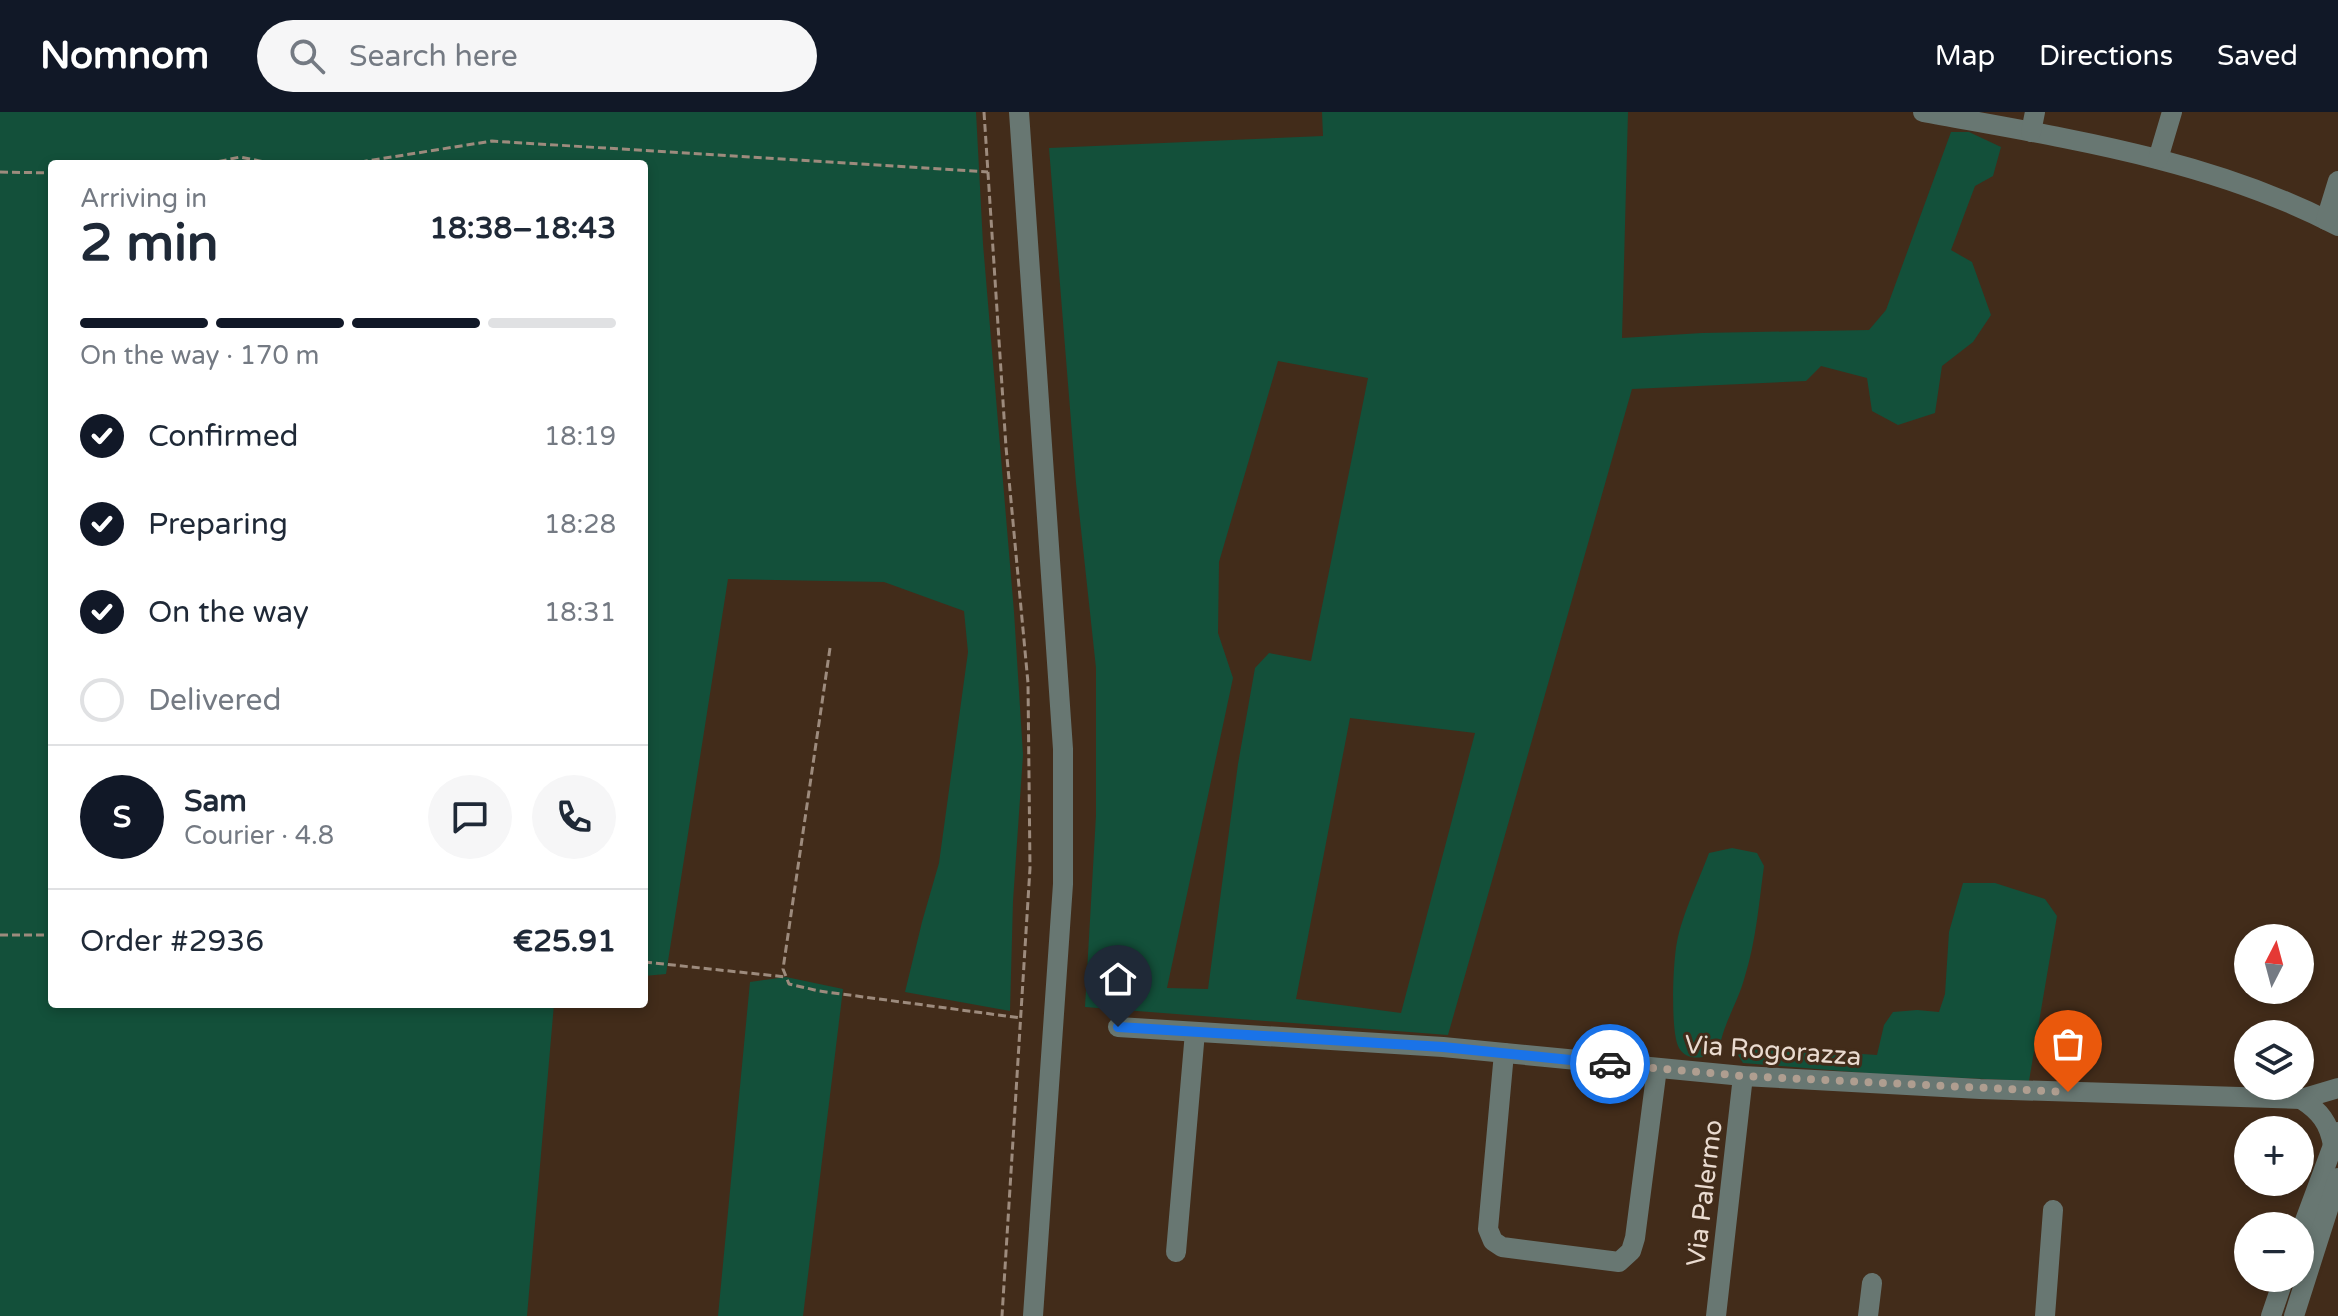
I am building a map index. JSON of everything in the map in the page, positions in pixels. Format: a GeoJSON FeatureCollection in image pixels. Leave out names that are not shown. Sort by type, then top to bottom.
{"type":"FeatureCollection","features":[{"type":"Feature","properties":{"kind":"street"},"geometry":{"type":"LineString","coordinates":[[1019,112],[1063,749],[1063,884],[1033,1316]]}},
{"type":"Feature","properties":{"kind":"street"},"geometry":{"type":"LineString","coordinates":[[1923,112],[2033,122],[2236,182],[2332,223],[2338,181]]}},
{"type":"Feature","properties":{"kind":"street"},"geometry":{"type":"LineString","coordinates":[[2158,159],[2172,112]]}},
{"type":"Feature","properties":{"kind":"street","name":"Via Rogorazza"},"geometry":{"type":"LineString","coordinates":[[1118,1027],[1504,1053],[1743,1076],[1980,1089],[2234,1097]]}},
{"type":"Feature","properties":{"kind":"street"},"geometry":{"type":"LineString","coordinates":[[1176,1252],[1195,1032]]}},
{"type":"Feature","properties":{"kind":"street"},"geometry":{"type":"LineString","coordinates":[[1504,1053],[1488,1229],[1493,1241],[1502,1247],[1619,1262],[1631,1251],[1635,1238],[1657,1068]]}},
{"type":"Feature","properties":{"kind":"street","name":"Via Palermo"},"geometry":{"type":"LineString","coordinates":[[1716,1316],[1743,1076]]}},
{"type":"Feature","properties":{"kind":"street","name":"Via Rogorazza"},"geometry":{"type":"LineString","coordinates":[[2314,1095],[2338,1088]]}},
{"type":"Feature","properties":{"kind":"street"},"geometry":{"type":"LineString","coordinates":[[2303,1100],[2315,1108],[2336,1138],[2308,1212]]}},
{"type":"Feature","properties":{"kind":"street"},"geometry":{"type":"LineString","coordinates":[[2294,1316],[2338,1178]]}},
{"type":"Feature","properties":{"kind":"street"},"geometry":{"type":"LineString","coordinates":[[2045,1316],[2053,1210]]}},
{"type":"Feature","properties":{"kind":"street"},"geometry":{"type":"LineString","coordinates":[[1868,1316],[1872,1283]]}},
{"type":"Feature","properties":{"kind":"street"},"geometry":{"type":"LineString","coordinates":[[2271,1316],[2279,1292]]}},
{"type":"Feature","properties":{"kind":"path"},"geometry":{"type":"LineString","coordinates":[[984,112],[1006,447],[1028,683],[1030,868],[1002,1316]]}},
{"type":"Feature","properties":{"kind":"path"},"geometry":{"type":"LineString","coordinates":[[373,160],[492,141],[988,172]]}},
{"type":"Feature","properties":{"kind":"path"},"geometry":{"type":"LineString","coordinates":[[226,160],[240,157],[255,160]]}},
{"type":"Feature","properties":{"kind":"path"},"geometry":{"type":"LineString","coordinates":[[0,172],[48,173]]}},
{"type":"Feature","properties":{"kind":"path"},"geometry":{"type":"LineString","coordinates":[[830,648],[783,969],[789,984],[1021,1018]]}},
{"type":"Feature","properties":{"kind":"path"},"geometry":{"type":"LineString","coordinates":[[0,935],[48,935]]}},
{"type":"Feature","properties":{"kind":"path"},"geometry":{"type":"LineString","coordinates":[[648,962],[786,977]]}},
{"type":"Feature","properties":{"kind":"green space"},"geometry":{"type":"Polygon","coordinates":[[[0,112],[976,112],[983,244],[1023,755],[1013,901],[1010,1011],[905,992],[939,863],[968,652],[964,611],[884,582],[728,579],[666,974],[648,976],[648,160],[48,160],[48,1008],[554,1008],[527,1316],[0,1316],[0,112]]]}},
{"type":"Feature","properties":{"kind":"green space"},"geometry":{"type":"Polygon","coordinates":[[[1322,112],[1628,112],[1622,338],[1702,333],[1869,330],[1886,310],[1951,132],[1969,132],[2001,147],[1993,176],[1975,186],[1951,250],[1972,262],[1991,315],[1973,342],[1942,366],[1935,413],[1898,425],[1872,411],[1867,378],[1821,366],[1806,381],[1632,389],[1448,1035],[1085,1007],[1096,815],[1096,668],[1076,483],[1049,148],[1323,136],[1322,112]],[[1278,361],[1219,562],[1218,633],[1233,678],[1167,988],[1208,989],[1238,764],[1255,668],[1269,653],[1311,661],[1368,378],[1278,361]],[[1350,718],[1296,999],[1401,1013],[1475,733],[1350,718]]]}},
{"type":"Feature","properties":{"kind":"green space"},"geometry":{"type":"Polygon","coordinates":[[[1732,848],[1757,853],[1764,866],[1755,936],[1742,986],[1723,1033],[1719,1052],[1703,1057],[1687,1056],[1676,1040],[1673,1012],[1679,932],[1709,853],[1732,848]]]}},
{"type":"Feature","properties":{"kind":"green space"},"geometry":{"type":"Polygon","coordinates":[[[1963,883],[1995,883],[2045,899],[2057,916],[2029,1081],[1877,1074],[1743,1063],[1738,1055],[1754,1047],[1877,1055],[1884,1025],[1893,1012],[1939,1012],[1945,994],[1949,932],[1963,883]]]}},
{"type":"Feature","properties":{"kind":"green space"},"geometry":{"type":"Polygon","coordinates":[[[786,977],[843,989],[803,1316],[718,1316],[750,982],[786,977]]]}},
{"type":"Feature","properties":{"kind":"way so far"},"geometry":{"type":"LineString","coordinates":[[1610,1064],[1743,1076],[2068,1092]]}},
{"type":"Feature","properties":{"kind":"route"},"geometry":{"type":"LineString","coordinates":[[1118,1027],[1443,1047],[1610,1064]]}}]}
